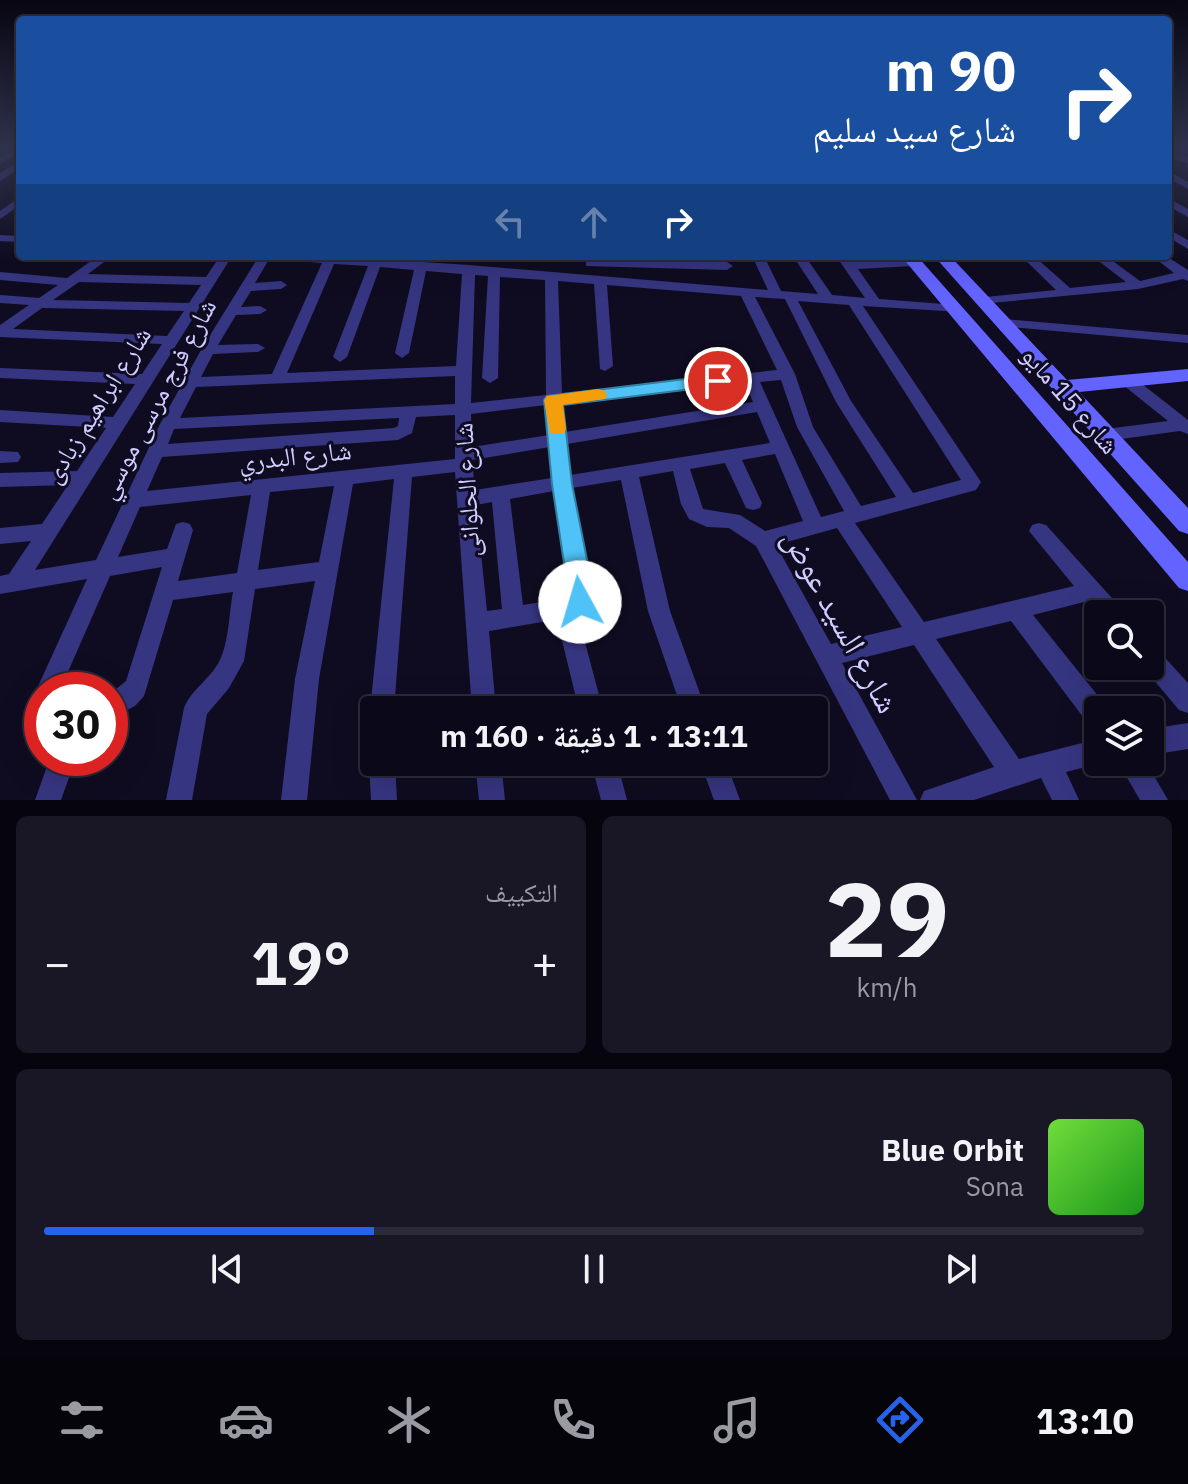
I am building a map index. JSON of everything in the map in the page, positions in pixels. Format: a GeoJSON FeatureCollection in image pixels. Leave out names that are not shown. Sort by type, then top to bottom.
{"type":"FeatureCollection","features":[{"type":"Feature","properties":{"kind":"main road","name":"شارع 15 مايو"},"geometry":{"type":"LineString","coordinates":[[913,260],[1188,580]]}},
{"type":"Feature","properties":{"kind":"main road","name":"شارع 15 مايو"},"geometry":{"type":"LineString","coordinates":[[946,260],[1188,524]]}},
{"type":"Feature","properties":{"kind":"main road"},"geometry":{"type":"LineString","coordinates":[[1063,387],[1188,375]]}},
{"type":"Feature","properties":{"kind":"street"},"geometry":{"type":"LineString","coordinates":[[0,216],[16,203]]}},
{"type":"Feature","properties":{"kind":"street"},"geometry":{"type":"LineString","coordinates":[[0,332],[101,260]]}},
{"type":"Feature","properties":{"kind":"street","name":"شارع ابراهيم زبادى"},"geometry":{"type":"LineString","coordinates":[[8,584],[47,532],[223,260]]}},
{"type":"Feature","properties":{"kind":"street","name":"شارع فرج مرسى موسي"},"geometry":{"type":"LineString","coordinates":[[56,672],[168,424],[263,260]]}},
{"type":"Feature","properties":{"kind":"street"},"geometry":{"type":"LineString","coordinates":[[277,379],[329,260],[525,270],[551,277],[956,309]]}},
{"type":"Feature","properties":{"kind":"street"},"geometry":{"type":"LineString","coordinates":[[605,366],[596,281],[590,260],[725,261],[787,374],[805,427],[849,517],[919,634],[1013,773]]}},
{"type":"Feature","properties":{"kind":"street"},"geometry":{"type":"LineString","coordinates":[[760,260],[844,402],[908,500]]}},
{"type":"Feature","properties":{"kind":"street"},"geometry":{"type":"LineString","coordinates":[[802,260],[829,300]]}},
{"type":"Feature","properties":{"kind":"street"},"geometry":{"type":"LineString","coordinates":[[845,261],[878,260]]}},
{"type":"Feature","properties":{"kind":"street"},"geometry":{"type":"LineString","coordinates":[[1031,260],[1066,292]]}},
{"type":"Feature","properties":{"kind":"street"},"geometry":{"type":"LineString","coordinates":[[1104,260],[1138,285]]}},
{"type":"Feature","properties":{"kind":"street"},"geometry":{"type":"LineString","coordinates":[[1164,260],[1187,276]]}},
{"type":"Feature","properties":{"kind":"street"},"geometry":{"type":"LineString","coordinates":[[845,261],[875,303]]}},
{"type":"Feature","properties":{"kind":"street"},"geometry":{"type":"LineString","coordinates":[[340,357],[375,263]]}},
{"type":"Feature","properties":{"kind":"street"},"geometry":{"type":"LineString","coordinates":[[402,353],[421,266]]}},
{"type":"Feature","properties":{"kind":"street"},"geometry":{"type":"LineString","coordinates":[[482,267],[490,378]]}},
{"type":"Feature","properties":{"kind":"street","name":"شارع الحلوانى"},"geometry":{"type":"LineString","coordinates":[[482,267],[463,371],[463,460],[483,696]]}},
{"type":"Feature","properties":{"kind":"street"},"geometry":{"type":"LineString","coordinates":[[0,276],[208,281]]}},
{"type":"Feature","properties":{"kind":"street"},"geometry":{"type":"LineString","coordinates":[[985,301],[1138,285],[1187,276]]}},
{"type":"Feature","properties":{"kind":"street"},"geometry":{"type":"LineString","coordinates":[[475,623],[554,610],[566,612],[576,606],[582,595],[562,484],[554,400],[551,277]]}},
{"type":"Feature","properties":{"kind":"street"},"geometry":{"type":"LineString","coordinates":[[246,287],[281,285]]}},
{"type":"Feature","properties":{"kind":"street"},"geometry":{"type":"LineString","coordinates":[[0,299],[191,307]]}},
{"type":"Feature","properties":{"kind":"street"},"geometry":{"type":"LineString","coordinates":[[763,540],[972,482],[854,302]]}},
{"type":"Feature","properties":{"kind":"street"},"geometry":{"type":"LineString","coordinates":[[232,311],[260,310]]}},
{"type":"Feature","properties":{"kind":"street"},"geometry":{"type":"LineString","coordinates":[[1005,323],[1188,339]]}},
{"type":"Feature","properties":{"kind":"street"},"geometry":{"type":"LineString","coordinates":[[0,332],[169,340]]}},
{"type":"Feature","properties":{"kind":"street"},"geometry":{"type":"LineString","coordinates":[[208,350],[258,348]]}},
{"type":"Feature","properties":{"kind":"street"},"geometry":{"type":"LineString","coordinates":[[192,382],[463,371]]}},
{"type":"Feature","properties":{"kind":"street"},"geometry":{"type":"LineString","coordinates":[[0,373],[145,379]]}},
{"type":"Feature","properties":{"kind":"street"},"geometry":{"type":"LineString","coordinates":[[168,424],[463,409],[787,374]]}},
{"type":"Feature","properties":{"kind":"street"},"geometry":{"type":"LineString","coordinates":[[750,377],[815,526]]}},
{"type":"Feature","properties":{"kind":"street"},"geometry":{"type":"LineString","coordinates":[[1128,381],[1185,427]]}},
{"type":"Feature","properties":{"kind":"street","name":"شارع البدري"},"geometry":{"type":"LineString","coordinates":[[133,500],[404,471],[558,440],[763,406]]}},
{"type":"Feature","properties":{"kind":"street"},"geometry":{"type":"LineString","coordinates":[[155,451],[398,434],[406,429],[408,412]]}},
{"type":"Feature","properties":{"kind":"street"},"geometry":{"type":"LineString","coordinates":[[0,416],[116,423]]}},
{"type":"Feature","properties":{"kind":"street"},"geometry":{"type":"LineString","coordinates":[[1106,435],[1185,427]]}},
{"type":"Feature","properties":{"kind":"street"},"geometry":{"type":"LineString","coordinates":[[466,499],[781,447]]}},
{"type":"Feature","properties":{"kind":"street"},"geometry":{"type":"LineString","coordinates":[[731,456],[753,503]]}},
{"type":"Feature","properties":{"kind":"street","name":"شارع السيد عوض"},"geometry":{"type":"LineString","coordinates":[[680,464],[690,504],[696,514],[707,519],[733,520],[763,540],[904,800]]}},
{"type":"Feature","properties":{"kind":"street"},"geometry":{"type":"LineString","coordinates":[[383,696],[404,471]]}},
{"type":"Feature","properties":{"kind":"street"},"geometry":{"type":"LineString","coordinates":[[629,473],[659,611],[689,696]]}},
{"type":"Feature","properties":{"kind":"street"},"geometry":{"type":"LineString","coordinates":[[294,800],[307,679],[345,477]]}},
{"type":"Feature","properties":{"kind":"street"},"geometry":{"type":"LineString","coordinates":[[0,480],[81,478]]}},
{"type":"Feature","properties":{"kind":"street"},"geometry":{"type":"LineString","coordinates":[[179,800],[196,708],[221,680],[232,661],[262,486]]}},
{"type":"Feature","properties":{"kind":"street"},"geometry":{"type":"LineString","coordinates":[[500,494],[514,617]]}},
{"type":"Feature","properties":{"kind":"street"},"geometry":{"type":"LineString","coordinates":[[128,696],[136,688],[183,530]]}},
{"type":"Feature","properties":{"kind":"street"},"geometry":{"type":"LineString","coordinates":[[1039,531],[1100,600]]}},
{"type":"Feature","properties":{"kind":"street"},"geometry":{"type":"LineString","coordinates":[[0,536],[47,532]]}},
{"type":"Feature","properties":{"kind":"street"},"geometry":{"type":"LineString","coordinates":[[8,584],[175,556]]}},
{"type":"Feature","properties":{"kind":"street"},"geometry":{"type":"LineString","coordinates":[[164,592],[327,570]]}},
{"type":"Feature","properties":{"kind":"street"},"geometry":{"type":"LineString","coordinates":[[826,656],[1092,591]]}},
{"type":"Feature","properties":{"kind":"street"},"geometry":{"type":"LineString","coordinates":[[1016,610],[1084,698]]}},
{"type":"Feature","properties":{"kind":"street"},"geometry":{"type":"LineString","coordinates":[[566,612],[587,696]]}},
{"type":"Feature","properties":{"kind":"street"},"geometry":{"type":"LineString","coordinates":[[1164,674],[1188,701]]}},
{"type":"Feature","properties":{"kind":"street"},"geometry":{"type":"LineString","coordinates":[[1164,740],[1188,736]]}},
{"type":"Feature","properties":{"kind":"street"},"geometry":{"type":"LineString","coordinates":[[933,800],[1013,773],[1084,755]]}},
{"type":"Feature","properties":{"kind":"street"},"geometry":{"type":"LineString","coordinates":[[1047,763],[1066,800]]}},
{"type":"Feature","properties":{"kind":"street"},"geometry":{"type":"LineString","coordinates":[[48,800],[57,776]]}},
{"type":"Feature","properties":{"kind":"street"},"geometry":{"type":"LineString","coordinates":[[383,776],[384,800]]}},
{"type":"Feature","properties":{"kind":"street"},"geometry":{"type":"LineString","coordinates":[[489,776],[492,800]]}},
{"type":"Feature","properties":{"kind":"street"},"geometry":{"type":"LineString","coordinates":[[608,776],[614,800]]}},
{"type":"Feature","properties":{"kind":"street"},"geometry":{"type":"LineString","coordinates":[[718,776],[727,800]]}},
{"type":"Feature","properties":{"kind":"street"},"geometry":{"type":"LineString","coordinates":[[1140,776],[1155,800]]}},
{"type":"Feature","properties":{"kind":"slow traffic"},"geometry":{"type":"LineString","coordinates":[[557,429],[554,400],[598,395]]}},
{"type":"Feature","properties":{"kind":"route"},"geometry":{"type":"LineString","coordinates":[[580,602],[582,595],[562,484],[554,400],[718,381]]}}]}
